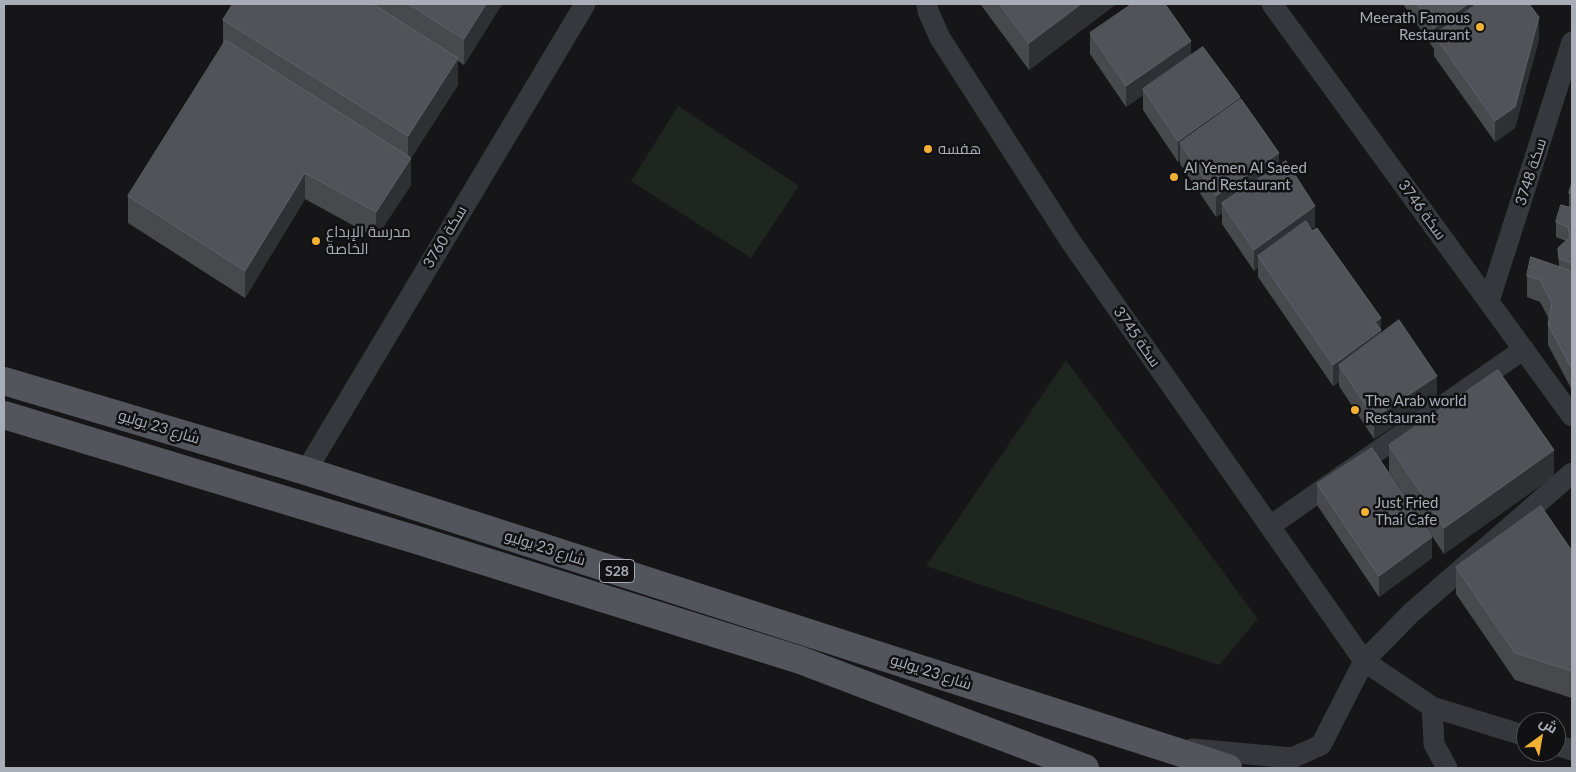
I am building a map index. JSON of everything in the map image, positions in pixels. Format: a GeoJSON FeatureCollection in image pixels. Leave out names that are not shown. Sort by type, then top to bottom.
{"type":"FeatureCollection","features":[{"type":"Feature","properties":{"kind":"main road","name":"شارع 23 يوليو"},"geometry":{"type":"LineString","coordinates":[[4,381],[306,471],[1228,768]]}},
{"type":"Feature","properties":{"kind":"main road","name":"شارع 23 يوليو"},"geometry":{"type":"LineString","coordinates":[[4,415],[429,544],[800,660],[1085,768]]}},
{"type":"Feature","properties":{"kind":"street","name":"سكة 3760"},"geometry":{"type":"LineString","coordinates":[[306,471],[585,4]]}},
{"type":"Feature","properties":{"kind":"street","name":"سكة 3745"},"geometry":{"type":"LineString","coordinates":[[927,4],[928,11],[940,38],[1071,242],[1364,661]]}},
{"type":"Feature","properties":{"kind":"street","name":"سكة 3746"},"geometry":{"type":"LineString","coordinates":[[1272,4],[1572,416]]}},
{"type":"Feature","properties":{"kind":"street","name":"سكة 3748"},"geometry":{"type":"LineString","coordinates":[[1489,301],[1572,42]]}},
{"type":"Feature","properties":{"kind":"street"},"geometry":{"type":"LineString","coordinates":[[1270,526],[1524,349]]}},
{"type":"Feature","properties":{"kind":"street"},"geometry":{"type":"LineString","coordinates":[[1160,746],[1292,758],[1321,746],[1364,661],[1411,613],[1572,473]]}},
{"type":"Feature","properties":{"kind":"street"},"geometry":{"type":"LineString","coordinates":[[1364,661],[1432,707],[1516,733]]}},
{"type":"Feature","properties":{"kind":"street"},"geometry":{"type":"LineString","coordinates":[[1432,707],[1434,744],[1447,768]]}},
{"type":"Feature","properties":{"kind":"shaded area"},"geometry":{"type":"Polygon","coordinates":[[[678,106],[799,186],[751,258],[631,181],[678,106]]]}},
{"type":"Feature","properties":{"kind":"shaded area"},"geometry":{"type":"Polygon","coordinates":[[[1066,360],[1258,619],[1219,665],[926,566],[1066,360]]]}},
{"type":"Feature","properties":{"kind":"building"},"geometry":{"type":"Polygon","coordinates":[[[233,4],[373,4],[458,58],[408,136],[223,20],[233,4]]]}},
{"type":"Feature","properties":{"kind":"building"},"geometry":{"type":"Polygon","coordinates":[[[409,4],[486,4],[464,39],[409,4]]]}},
{"type":"Feature","properties":{"kind":"building"},"geometry":{"type":"Polygon","coordinates":[[[1000,4],[1081,4],[1029,43],[1000,4]]]}},
{"type":"Feature","properties":{"kind":"building"},"geometry":{"type":"Polygon","coordinates":[[[1132,4],[1165,4],[1191,41],[1126,86],[1090,33],[1132,4]]]}},
{"type":"Feature","properties":{"kind":"building"},"geometry":{"type":"Polygon","coordinates":[[[1417,4],[1468,4],[1434,28],[1417,4]]]}},
{"type":"Feature","properties":{"kind":"building"},"geometry":{"type":"Polygon","coordinates":[[[1477,4],[1529,4],[1539,17],[1515,107],[1495,121],[1434,35],[1477,4]]]}},
{"type":"Feature","properties":{"kind":"building"},"geometry":{"type":"Polygon","coordinates":[[[226,40],[411,158],[376,212],[305,173],[245,271],[128,196],[226,40]]]}},
{"type":"Feature","properties":{"kind":"building"},"geometry":{"type":"Polygon","coordinates":[[[1203,47],[1240,97],[1178,141],[1143,89],[1203,47]]]}},
{"type":"Feature","properties":{"kind":"building"},"geometry":{"type":"Polygon","coordinates":[[[1241,99],[1279,153],[1216,196],[1180,143],[1241,99]]]}},
{"type":"Feature","properties":{"kind":"building"},"geometry":{"type":"Polygon","coordinates":[[[1286,161],[1315,206],[1254,250],[1222,203],[1286,161]]]}},
{"type":"Feature","properties":{"kind":"building"},"geometry":{"type":"Polygon","coordinates":[[[1572,183],[1572,194],[1569,193],[1572,183]]]}},
{"type":"Feature","properties":{"kind":"building"},"geometry":{"type":"Polygon","coordinates":[[[1561,205],[1572,208],[1572,263],[1559,259],[1558,248],[1570,237],[1568,227],[1556,222],[1561,205]]]}},
{"type":"Feature","properties":{"kind":"building"},"geometry":{"type":"Polygon","coordinates":[[[1306,221],[1312,231],[1317,228],[1381,318],[1375,322],[1381,330],[1333,365],[1258,256],[1306,221]]]}},
{"type":"Feature","properties":{"kind":"building"},"geometry":{"type":"Polygon","coordinates":[[[1531,257],[1572,271],[1572,369],[1548,324],[1552,303],[1540,280],[1527,276],[1531,257]]]}},
{"type":"Feature","properties":{"kind":"building"},"geometry":{"type":"Polygon","coordinates":[[[1399,320],[1437,376],[1374,418],[1339,365],[1399,320]]]}},
{"type":"Feature","properties":{"kind":"building"},"geometry":{"type":"Polygon","coordinates":[[[1498,370],[1554,450],[1444,528],[1389,445],[1498,370]]]}},
{"type":"Feature","properties":{"kind":"building"},"geometry":{"type":"Polygon","coordinates":[[[1372,448],[1432,537],[1379,576],[1317,484],[1372,448]]]}},
{"type":"Feature","properties":{"kind":"building"},"geometry":{"type":"Polygon","coordinates":[[[1541,506],[1572,551],[1572,671],[1515,653],[1456,567],[1541,506]]]}},
{"type":"Feature","properties":{"kind":"place","name":"Meerath Famous Restaurant"},"geometry":{"type":"Point","coordinates":[1480,27]}},
{"type":"Feature","properties":{"kind":"place","name":"هفسه"},"geometry":{"type":"Point","coordinates":[928,149]}},
{"type":"Feature","properties":{"kind":"place","name":"Al Yemen Al Saeed Land Restaurant"},"geometry":{"type":"Point","coordinates":[1174,177]}},
{"type":"Feature","properties":{"kind":"place","name":"مدرسة الإبداع الخاصة"},"geometry":{"type":"Point","coordinates":[316,241]}},
{"type":"Feature","properties":{"kind":"place","name":"The Arab world Restaurant"},"geometry":{"type":"Point","coordinates":[1355,410]}},
{"type":"Feature","properties":{"kind":"place","name":"Just Fried Thai Cafe"},"geometry":{"type":"Point","coordinates":[1365,512]}}]}
